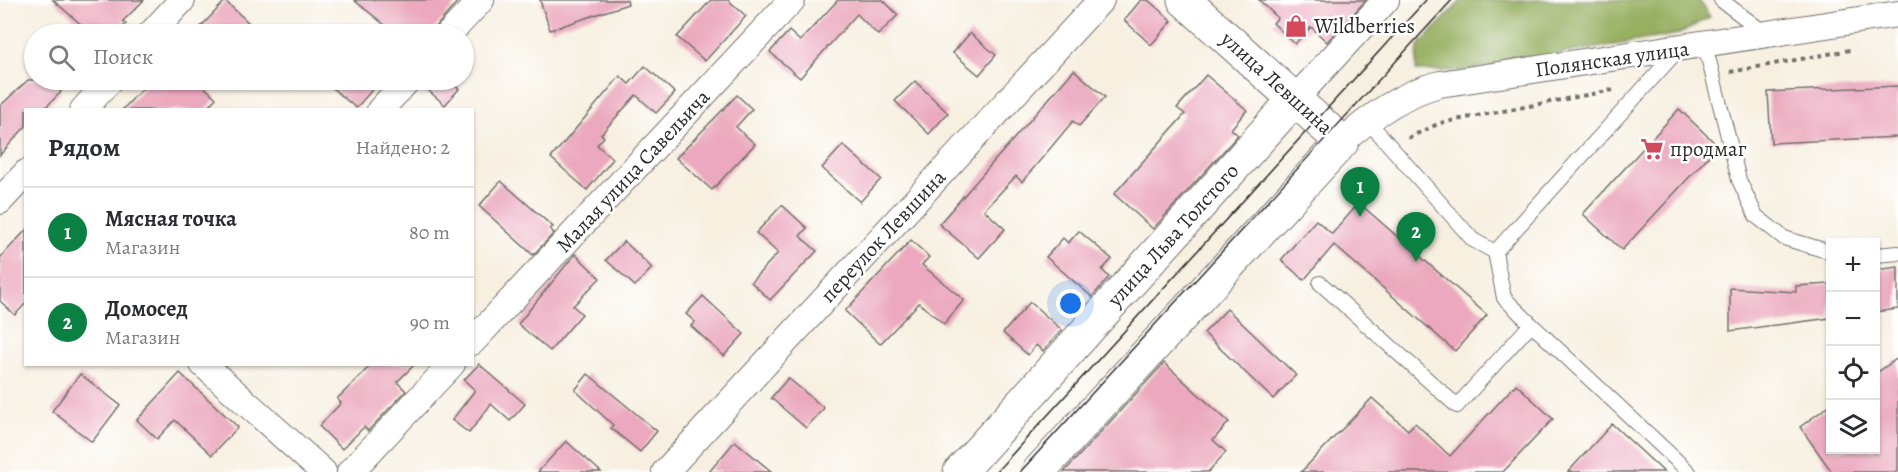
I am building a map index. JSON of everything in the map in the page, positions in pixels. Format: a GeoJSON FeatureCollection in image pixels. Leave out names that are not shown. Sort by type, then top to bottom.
{"type":"FeatureCollection","features":[{"type":"Feature","properties":{"kind":"street"},"geometry":{"type":"LineString","coordinates":[[160,24],[182,0]]}},
{"type":"Feature","properties":{"kind":"street"},"geometry":{"type":"LineString","coordinates":[[458,24],[481,0]]}},
{"type":"Feature","properties":{"kind":"street","name":"Малая улица Савельича"},"geometry":{"type":"LineString","coordinates":[[474,340],[792,0]]}},
{"type":"Feature","properties":{"kind":"street","name":"переулок Левшина"},"geometry":{"type":"LineString","coordinates":[[665,472],[1101,0]]}},
{"type":"Feature","properties":{"kind":"street","name":"улица Левшина"},"geometry":{"type":"LineString","coordinates":[[1184,0],[1342,142]]}},
{"type":"Feature","properties":{"kind":"street","name":"улица Льва Толстого"},"geometry":{"type":"LineString","coordinates":[[960,472],[1386,0]]}},
{"type":"Feature","properties":{"kind":"street","name":"Полянская улица"},"geometry":{"type":"LineString","coordinates":[[1342,142],[1367,120],[1418,90],[1440,84],[1768,36],[1898,14]]}},
{"type":"Feature","properties":{"kind":"street"},"geometry":{"type":"LineString","coordinates":[[85,108],[101,90]]}},
{"type":"Feature","properties":{"kind":"street"},"geometry":{"type":"LineString","coordinates":[[382,108],[399,90]]}},
{"type":"Feature","properties":{"kind":"street"},"geometry":{"type":"LineString","coordinates":[[1038,472],[1342,142]]}},
{"type":"Feature","properties":{"kind":"street"},"geometry":{"type":"LineString","coordinates":[[205,366],[324,472]]}},
{"type":"Feature","properties":{"kind":"street"},"geometry":{"type":"LineString","coordinates":[[350,472],[450,366]]}},
{"type":"Feature","properties":{"kind":"lane"},"geometry":{"type":"LineString","coordinates":[[1720,0],[1768,36]]}},
{"type":"Feature","properties":{"kind":"lane"},"geometry":{"type":"LineString","coordinates":[[1705,45],[1739,180],[1756,216],[1784,238],[1826,251]]}},
{"type":"Feature","properties":{"kind":"lane"},"geometry":{"type":"LineString","coordinates":[[1495,252],[1679,49]]}},
{"type":"Feature","properties":{"kind":"lane"},"geometry":{"type":"LineString","coordinates":[[1367,120],[1473,240],[1495,252]]}},
{"type":"Feature","properties":{"kind":"lane"},"geometry":{"type":"LineString","coordinates":[[1495,252],[1503,298],[1689,472]]}},
{"type":"Feature","properties":{"kind":"lane"},"geometry":{"type":"LineString","coordinates":[[1880,255],[1898,253]]}},
{"type":"Feature","properties":{"kind":"lane"},"geometry":{"type":"LineString","coordinates":[[1320,283],[1457,406],[1532,324]]}},
{"type":"Feature","properties":{"kind":"green space"},"geometry":{"type":"Polygon","coordinates":[[[1462,0],[1699,0],[1710,17],[1679,34],[1460,71],[1416,71],[1418,46],[1462,0]]]}},
{"type":"Feature","properties":{"kind":"building"},"geometry":{"type":"Polygon","coordinates":[[[53,0],[144,0],[123,21],[126,24],[81,24],[53,0]]]}},
{"type":"Feature","properties":{"kind":"building"},"geometry":{"type":"Polygon","coordinates":[[[354,0],[459,0],[439,24],[384,24],[354,0]]]}},
{"type":"Feature","properties":{"kind":"building"},"geometry":{"type":"Polygon","coordinates":[[[540,0],[627,0],[628,4],[550,30],[540,0]]]}},
{"type":"Feature","properties":{"kind":"building"},"geometry":{"type":"Polygon","coordinates":[[[711,0],[728,0],[746,16],[705,61],[677,37],[711,0]]]}},
{"type":"Feature","properties":{"kind":"building"},"geometry":{"type":"Polygon","coordinates":[[[838,0],[883,0],[898,15],[878,35],[857,14],[800,78],[770,52],[789,31],[800,41],[838,0]]]}},
{"type":"Feature","properties":{"kind":"building"},"geometry":{"type":"Polygon","coordinates":[[[1141,0],[1148,0],[1172,21],[1151,45],[1124,20],[1141,0]]]}},
{"type":"Feature","properties":{"kind":"building"},"geometry":{"type":"Polygon","coordinates":[[[1259,0],[1366,0],[1327,42],[1311,27],[1295,44],[1273,23],[1278,18],[1259,0]]]}},
{"type":"Feature","properties":{"kind":"building"},"geometry":{"type":"Polygon","coordinates":[[[225,1],[250,24],[203,24],[225,1]]]}},
{"type":"Feature","properties":{"kind":"building"},"geometry":{"type":"Polygon","coordinates":[[[970,33],[996,55],[979,75],[953,53],[970,33]]]}},
{"type":"Feature","properties":{"kind":"building"},"geometry":{"type":"Polygon","coordinates":[[[645,66],[675,93],[656,113],[636,95],[601,134],[604,137],[597,145],[613,159],[587,190],[551,158],[620,76],[629,84],[645,66]]]}},
{"type":"Feature","properties":{"kind":"building"},"geometry":{"type":"Polygon","coordinates":[[[1074,70],[1105,97],[1079,126],[1073,121],[1022,182],[1016,176],[984,210],[1005,229],[979,258],[939,224],[1074,70]]]}},
{"type":"Feature","properties":{"kind":"building"},"geometry":{"type":"Polygon","coordinates":[[[1206,75],[1247,110],[1231,129],[1238,135],[1153,229],[1114,194],[1185,114],[1177,108],[1206,75]]]}},
{"type":"Feature","properties":{"kind":"building"},"geometry":{"type":"Polygon","coordinates":[[[915,81],[948,113],[929,134],[895,101],[915,81]]]}},
{"type":"Feature","properties":{"kind":"building"},"geometry":{"type":"Polygon","coordinates":[[[24,84],[24,90],[59,90],[61,92],[45,108],[24,108],[24,128],[0,155],[0,106],[24,84]]]}},
{"type":"Feature","properties":{"kind":"building"},"geometry":{"type":"Polygon","coordinates":[[[1898,86],[1898,137],[1771,143],[1768,92],[1898,86]]]}},
{"type":"Feature","properties":{"kind":"building"},"geometry":{"type":"Polygon","coordinates":[[[141,90],[208,90],[216,98],[207,108],[124,108],[141,90]]]}},
{"type":"Feature","properties":{"kind":"building"},"geometry":{"type":"Polygon","coordinates":[[[335,90],[372,90],[356,108],[335,90]]]}},
{"type":"Feature","properties":{"kind":"building"},"geometry":{"type":"Polygon","coordinates":[[[428,90],[458,90],[445,105],[428,90]]]}},
{"type":"Feature","properties":{"kind":"building"},"geometry":{"type":"Polygon","coordinates":[[[737,95],[752,109],[736,127],[755,144],[712,190],[676,158],[737,95]]]}},
{"type":"Feature","properties":{"kind":"building"},"geometry":{"type":"Polygon","coordinates":[[[1679,109],[1718,146],[1622,250],[1583,214],[1679,109]]]}},
{"type":"Feature","properties":{"kind":"building"},"geometry":{"type":"Polygon","coordinates":[[[843,145],[881,179],[860,202],[822,168],[843,145]]]}},
{"type":"Feature","properties":{"kind":"building"},"geometry":{"type":"Polygon","coordinates":[[[501,181],[553,227],[550,229],[554,233],[533,255],[479,206],[501,181]]]}},
{"type":"Feature","properties":{"kind":"building"},"geometry":{"type":"Polygon","coordinates":[[[1359,203],[1487,315],[1455,351],[1334,245],[1304,280],[1281,260],[1316,220],[1332,234],[1359,203]]]}},
{"type":"Feature","properties":{"kind":"building"},"geometry":{"type":"Polygon","coordinates":[[[782,205],[807,228],[800,236],[817,251],[770,300],[751,282],[778,253],[756,233],[782,205]]]}},
{"type":"Feature","properties":{"kind":"building"},"geometry":{"type":"Polygon","coordinates":[[[1079,231],[1112,259],[1102,270],[1109,277],[1092,297],[1046,257],[1063,238],[1068,243],[1079,231]]]}},
{"type":"Feature","properties":{"kind":"building"},"geometry":{"type":"Polygon","coordinates":[[[24,232],[24,305],[15,315],[0,301],[0,258],[24,232]]]}},
{"type":"Feature","properties":{"kind":"building"},"geometry":{"type":"Polygon","coordinates":[[[911,240],[929,257],[922,265],[964,300],[944,324],[919,303],[880,344],[845,311],[911,240]]]}},
{"type":"Feature","properties":{"kind":"building"},"geometry":{"type":"Polygon","coordinates":[[[624,241],[652,268],[635,286],[606,260],[624,241]]]}},
{"type":"Feature","properties":{"kind":"building"},"geometry":{"type":"Polygon","coordinates":[[[575,254],[600,278],[573,306],[582,314],[550,351],[518,324],[575,254]]]}},
{"type":"Feature","properties":{"kind":"building"},"geometry":{"type":"Polygon","coordinates":[[[1898,267],[1898,309],[1880,311],[1880,269],[1898,267]]]}},
{"type":"Feature","properties":{"kind":"building"},"geometry":{"type":"Polygon","coordinates":[[[1826,284],[1826,319],[1730,331],[1730,288],[1796,292],[1796,286],[1826,284]]]}},
{"type":"Feature","properties":{"kind":"building"},"geometry":{"type":"Polygon","coordinates":[[[703,296],[744,334],[724,356],[691,326],[695,322],[686,314],[703,296]]]}},
{"type":"Feature","properties":{"kind":"building"},"geometry":{"type":"Polygon","coordinates":[[[1030,302],[1062,330],[1043,351],[1036,345],[1028,355],[1003,333],[1030,302]]]}},
{"type":"Feature","properties":{"kind":"building"},"geometry":{"type":"Polygon","coordinates":[[[1227,309],[1296,375],[1273,399],[1204,333],[1227,309]]]}},
{"type":"Feature","properties":{"kind":"building"},"geometry":{"type":"Polygon","coordinates":[[[1898,358],[1898,472],[1832,472],[1800,427],[1826,408],[1826,454],[1880,454],[1880,371],[1898,358]]]}},
{"type":"Feature","properties":{"kind":"building"},"geometry":{"type":"Polygon","coordinates":[[[1164,363],[1229,422],[1213,440],[1226,452],[1208,472],[1064,472],[1164,363]]]}},
{"type":"Feature","properties":{"kind":"building"},"geometry":{"type":"Polygon","coordinates":[[[479,364],[525,404],[510,421],[491,404],[469,433],[452,420],[475,390],[464,380],[479,364]]]}},
{"type":"Feature","properties":{"kind":"building"},"geometry":{"type":"Polygon","coordinates":[[[370,366],[413,366],[397,382],[406,391],[368,431],[364,427],[342,449],[319,426],[341,403],[337,399],[370,366]]]}},
{"type":"Feature","properties":{"kind":"building"},"geometry":{"type":"Polygon","coordinates":[[[180,373],[238,427],[212,455],[175,420],[157,439],[137,420],[180,373]]]}},
{"type":"Feature","properties":{"kind":"building"},"geometry":{"type":"Polygon","coordinates":[[[80,374],[120,405],[92,442],[52,411],[80,374]]]}},
{"type":"Feature","properties":{"kind":"building"},"geometry":{"type":"Polygon","coordinates":[[[588,374],[657,431],[640,452],[611,428],[613,425],[575,390],[588,374]]]}},
{"type":"Feature","properties":{"kind":"building"},"geometry":{"type":"Polygon","coordinates":[[[788,378],[824,408],[806,428],[771,398],[788,378]]]}},
{"type":"Feature","properties":{"kind":"building"},"geometry":{"type":"Polygon","coordinates":[[[1516,384],[1553,419],[1503,472],[1301,472],[1372,398],[1408,430],[1415,423],[1450,456],[1516,384]]]}},
{"type":"Feature","properties":{"kind":"building"},"geometry":{"type":"Polygon","coordinates":[[[1612,424],[1664,472],[1568,472],[1612,424]]]}},
{"type":"Feature","properties":{"kind":"building"},"geometry":{"type":"Polygon","coordinates":[[[566,441],[601,472],[538,472],[566,441]]]}},
{"type":"Feature","properties":{"kind":"building"},"geometry":{"type":"Polygon","coordinates":[[[735,441],[772,472],[709,472],[735,441]]]}},
{"type":"Feature","properties":{"kind":"tram line"},"geometry":{"type":"LineString","coordinates":[[996,472],[1426,0]]}},
{"type":"Feature","properties":{"kind":"tram line"},"geometry":{"type":"LineString","coordinates":[[1020,472],[1452,0]]}},
{"type":"Feature","properties":{"kind":"place","name":"Wildberries"},"geometry":{"type":"Point","coordinates":[1296,26]}},
{"type":"Feature","properties":{"kind":"place","name":"продмаг"},"geometry":{"type":"Point","coordinates":[1652,149]}},
{"type":"Feature","properties":{"kind":"place","name":"Мясная точка"},"geometry":{"type":"Point","coordinates":[1360,217]}},
{"type":"Feature","properties":{"kind":"place","name":"Домосед"},"geometry":{"type":"Point","coordinates":[1416,262]}}]}
